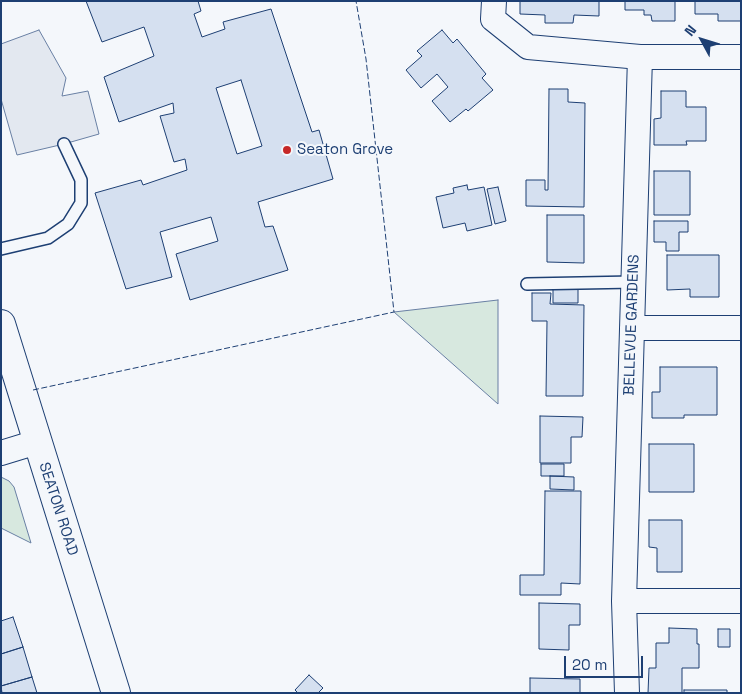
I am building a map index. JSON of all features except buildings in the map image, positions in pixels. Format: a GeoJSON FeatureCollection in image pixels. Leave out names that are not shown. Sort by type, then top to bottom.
{"type":"FeatureCollection","features":[{"type":"Feature","properties":{"kind":"street"},"geometry":{"type":"LineString","coordinates":[[494,1],[494,19],[528,47],[640,57],[741,57]]}},
{"type":"Feature","properties":{"kind":"street","name":"BELLEVUE GARDENS"},"geometry":{"type":"LineString","coordinates":[[627,693],[624,601],[640,57]]}},
{"type":"Feature","properties":{"kind":"street","name":"SEATON ROAD"},"geometry":{"type":"LineString","coordinates":[[1,324],[116,693]]}},
{"type":"Feature","properties":{"kind":"street"},"geometry":{"type":"LineString","coordinates":[[632,328],[741,328]]}},
{"type":"Feature","properties":{"kind":"street"},"geometry":{"type":"LineString","coordinates":[[1,453],[37,442]]}},
{"type":"Feature","properties":{"kind":"street"},"geometry":{"type":"LineString","coordinates":[[624,601],[741,601]]}},
{"type":"Feature","properties":{"kind":"lane"},"geometry":{"type":"LineString","coordinates":[[1,249],[48,238],[68,224],[80,203],[81,180],[64,144]]}},
{"type":"Feature","properties":{"kind":"lane"},"geometry":{"type":"LineString","coordinates":[[527,284],[634,282]]}},
{"type":"Feature","properties":{"kind":"shaded area"},"geometry":{"type":"Polygon","coordinates":[[[39,30],[66,78],[62,96],[88,91],[99,134],[17,155],[1,99],[1,44],[39,30]]]}},
{"type":"Feature","properties":{"kind":"shaded area"},"geometry":{"type":"Polygon","coordinates":[[[498,300],[498,404],[394,312],[498,300]]]}},
{"type":"Feature","properties":{"kind":"shaded area"},"geometry":{"type":"Polygon","coordinates":[[[1,477],[9,481],[14,487],[31,543],[1,528],[1,477]]]}},
{"type":"Feature","properties":{"kind":"fence"},"geometry":{"type":"LineString","coordinates":[[33,390],[394,312],[366,59],[356,1]]}},
{"type":"Feature","properties":{"kind":"place","name":"Seaton Grove"},"geometry":{"type":"Point","coordinates":[287,150]}}]}
